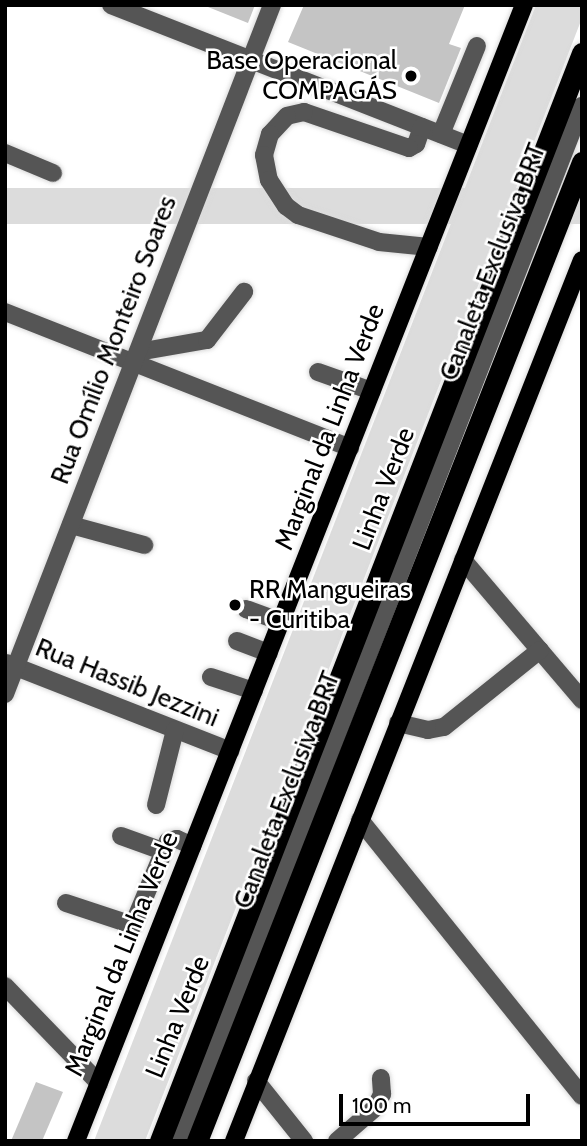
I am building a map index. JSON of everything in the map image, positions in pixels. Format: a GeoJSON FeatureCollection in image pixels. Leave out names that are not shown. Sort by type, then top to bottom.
{"type":"FeatureCollection","features":[{"type":"Feature","properties":{"kind":"highway","name":"Linha Verde"},"geometry":{"type":"LineString","coordinates":[[160,1141],[582,53]]}},
{"type":"Feature","properties":{"kind":"highway"},"geometry":{"type":"LineString","coordinates":[[197,1141],[582,162]]}},
{"type":"Feature","properties":{"kind":"main road","name":"Marginal da Linha Verde"},"geometry":{"type":"LineString","coordinates":[[76,1141],[524,5]]}},
{"type":"Feature","properties":{"kind":"main road"},"geometry":{"type":"LineString","coordinates":[[234,1141],[582,260]]}},
{"type":"Feature","properties":{"kind":"street"},"geometry":{"type":"LineString","coordinates":[[111,5],[469,145]]}},
{"type":"Feature","properties":{"kind":"street","name":"Rua Omílio Monteiro Soares"},"geometry":{"type":"LineString","coordinates":[[5,694],[10,665],[71,525],[272,5]]}},
{"type":"Feature","properties":{"kind":"street"},"geometry":{"type":"LineString","coordinates":[[441,134],[477,46]]}},
{"type":"Feature","properties":{"kind":"street","name":"Canaleta Exclusiva BRT"},"geometry":{"type":"LineString","coordinates":[[179,1141],[582,106]]}},
{"type":"Feature","properties":{"kind":"street"},"geometry":{"type":"LineString","coordinates":[[422,127],[415,144],[408,148],[304,112],[287,116],[270,134],[264,155],[269,180],[286,206],[298,215],[379,242],[429,247]]}},
{"type":"Feature","properties":{"kind":"street"},"geometry":{"type":"LineString","coordinates":[[5,153],[52,173]]}},
{"type":"Feature","properties":{"kind":"street"},"geometry":{"type":"LineString","coordinates":[[136,358],[207,340],[244,292]]}},
{"type":"Feature","properties":{"kind":"street"},"geometry":{"type":"LineString","coordinates":[[5,312],[136,358],[350,448]]}},
{"type":"Feature","properties":{"kind":"street"},"geometry":{"type":"LineString","coordinates":[[318,372],[372,391]]}},
{"type":"Feature","properties":{"kind":"street"},"geometry":{"type":"LineString","coordinates":[[71,525],[144,545]]}},
{"type":"Feature","properties":{"kind":"street"},"geometry":{"type":"LineString","coordinates":[[463,560],[582,701]]}},
{"type":"Feature","properties":{"kind":"street"},"geometry":{"type":"LineString","coordinates":[[246,609],[281,622]]}},
{"type":"Feature","properties":{"kind":"street"},"geometry":{"type":"LineString","coordinates":[[237,641],[269,653]]}},
{"type":"Feature","properties":{"kind":"street"},"geometry":{"type":"LineString","coordinates":[[398,723],[428,730],[444,727],[540,650]]}},
{"type":"Feature","properties":{"kind":"street","name":"Rua Hassib Jezzini"},"geometry":{"type":"LineString","coordinates":[[10,665],[230,751]]}},
{"type":"Feature","properties":{"kind":"street"},"geometry":{"type":"LineString","coordinates":[[211,677],[254,691]]}},
{"type":"Feature","properties":{"kind":"street"},"geometry":{"type":"LineString","coordinates":[[156,805],[175,730]]}},
{"type":"Feature","properties":{"kind":"street"},"geometry":{"type":"LineString","coordinates":[[360,820],[582,1096]]}},
{"type":"Feature","properties":{"kind":"street"},"geometry":{"type":"LineString","coordinates":[[121,836],[163,851]]}},
{"type":"Feature","properties":{"kind":"street"},"geometry":{"type":"LineString","coordinates":[[66,903],[126,927],[133,925],[163,851],[172,839],[193,846]]}},
{"type":"Feature","properties":{"kind":"street"},"geometry":{"type":"LineString","coordinates":[[5,986],[99,1083]]}},
{"type":"Feature","properties":{"kind":"street"},"geometry":{"type":"LineString","coordinates":[[337,1141],[375,1108],[382,1094],[381,1078]]}},
{"type":"Feature","properties":{"kind":"street"},"geometry":{"type":"LineString","coordinates":[[256,1081],[304,1141]]}},
{"type":"Feature","properties":{"kind":"shaded area"},"geometry":{"type":"Polygon","coordinates":[[[536,5],[582,5],[582,18],[550,101],[145,1141],[94,1141],[536,5]]]}},
{"type":"Feature","properties":{"kind":"shaded area"},"geometry":{"type":"Polygon","coordinates":[[[5,188],[582,188],[582,224],[5,224],[5,188]]]}},
{"type":"Feature","properties":{"kind":"building"},"geometry":{"type":"Polygon","coordinates":[[[203,5],[255,5],[248,23],[203,5]]]}},
{"type":"Feature","properties":{"kind":"building","name":"Base Operacional COMPAGÁS"},"geometry":{"type":"Polygon","coordinates":[[[304,5],[465,5],[449,44],[461,48],[439,103],[288,42],[304,5]]]}},
{"type":"Feature","properties":{"kind":"building"},"geometry":{"type":"Polygon","coordinates":[[[36,1082],[63,1092],[42,1141],[11,1141],[36,1082]]]}},
{"type":"Feature","properties":{"kind":"place","name":"Base Operacional COMPAGÁS"},"geometry":{"type":"Point","coordinates":[411,76]}},
{"type":"Feature","properties":{"kind":"place","name":"RR Mangueiras - Curitiba"},"geometry":{"type":"Point","coordinates":[235,605]}}]}
